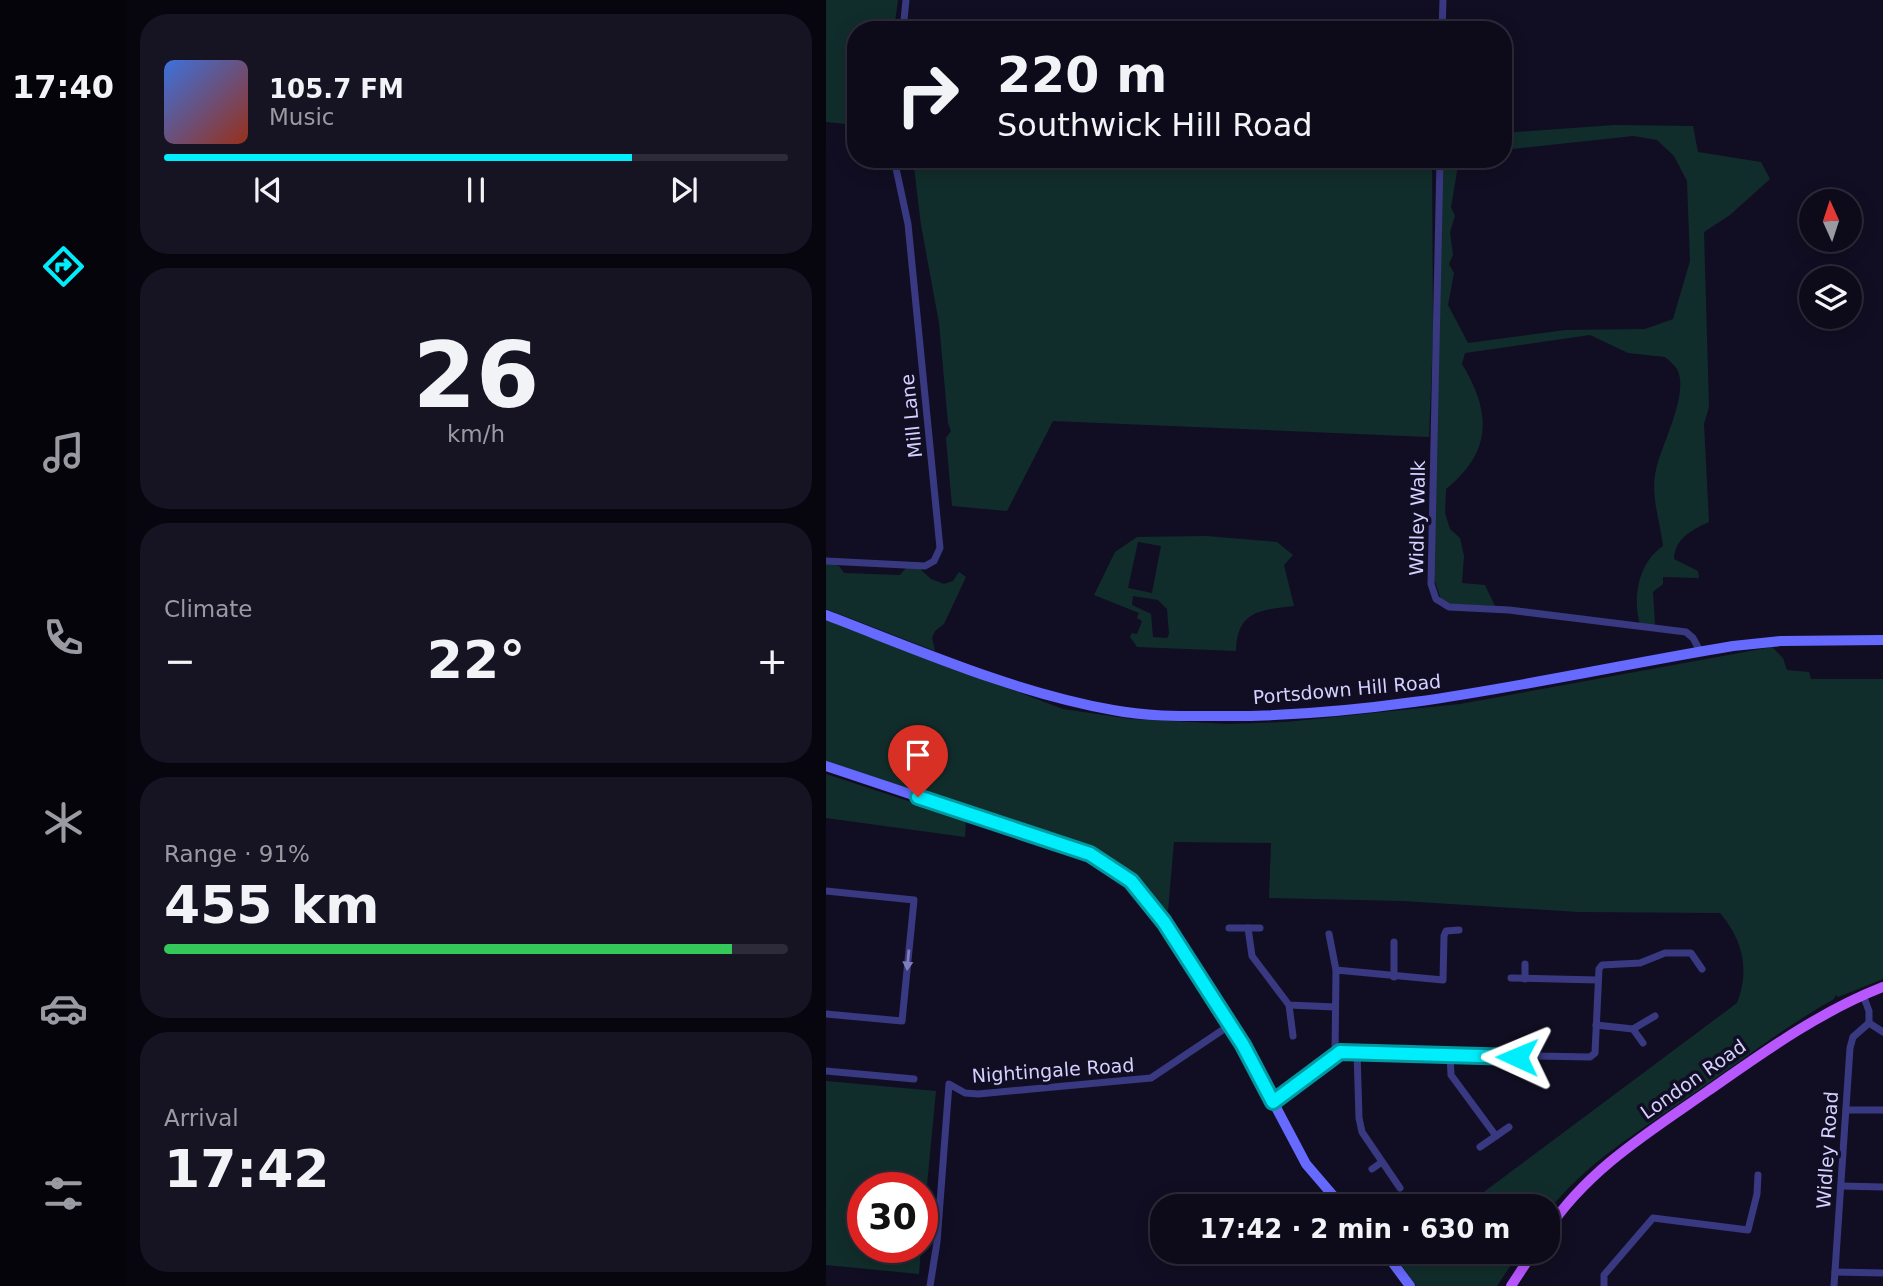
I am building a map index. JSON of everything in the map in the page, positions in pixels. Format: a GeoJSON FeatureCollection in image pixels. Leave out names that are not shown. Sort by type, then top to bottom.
{"type":"FeatureCollection","features":[{"type":"Feature","properties":{"kind":"main road","name":"Portsdown Hill Road"},"geometry":{"type":"LineString","coordinates":[[826,615],[1030,691],[1116,711],[1166,716],[1261,716],[1415,703],[1700,651],[1781,641],[1883,640]]}},
{"type":"Feature","properties":{"kind":"main road"},"geometry":{"type":"LineString","coordinates":[[826,766],[1090,854],[1131,881],[1164,922],[1230,1025],[1306,1164],[1332,1194]]}},
{"type":"Feature","properties":{"kind":"main road","name":"London Road"},"geometry":{"type":"LineString","coordinates":[[1560,1215],[1585,1184],[1644,1135],[1813,1020],[1883,987]]}},
{"type":"Feature","properties":{"kind":"main road"},"geometry":{"type":"LineString","coordinates":[[1394,1264],[1410,1286]]}},
{"type":"Feature","properties":{"kind":"main road"},"geometry":{"type":"LineString","coordinates":[[1511,1286],[1525,1264]]}},
{"type":"Feature","properties":{"kind":"street"},"geometry":{"type":"LineString","coordinates":[[904,21],[906,0]]}},
{"type":"Feature","properties":{"kind":"street"},"geometry":{"type":"LineString","coordinates":[[1442,21],[1443,0]]}},
{"type":"Feature","properties":{"kind":"street","name":"Mill Lane"},"geometry":{"type":"LineString","coordinates":[[826,561],[925,566],[934,561],[940,548],[908,225],[896,168]]}},
{"type":"Feature","properties":{"kind":"street","name":"Widley Walk"},"geometry":{"type":"LineString","coordinates":[[1440,168],[1431,584],[1437,599],[1449,607],[1509,610],[1686,632],[1700,651]]}},
{"type":"Feature","properties":{"kind":"street"},"geometry":{"type":"LineString","coordinates":[[826,891],[914,900],[902,1021],[826,1014]]}},
{"type":"Feature","properties":{"kind":"street"},"geometry":{"type":"LineString","coordinates":[[1229,928],[1260,928]]}},
{"type":"Feature","properties":{"kind":"street"},"geometry":{"type":"LineString","coordinates":[[1248,928],[1252,956],[1289,1005],[1293,1036]]}},
{"type":"Feature","properties":{"kind":"street"},"geometry":{"type":"LineString","coordinates":[[1336,970],[1443,980],[1444,936],[1446,931],[1459,930]]}},
{"type":"Feature","properties":{"kind":"street"},"geometry":{"type":"LineString","coordinates":[[1329,934],[1336,970],[1335,1053]]}},
{"type":"Feature","properties":{"kind":"street"},"geometry":{"type":"LineString","coordinates":[[1394,942],[1394,977]]}},
{"type":"Feature","properties":{"kind":"street"},"geometry":{"type":"LineString","coordinates":[[1273,1102],[1335,1053],[1585,1058],[1595,1053],[1598,980],[1602,965],[1640,963],[1665,953],[1692,949],[1702,969]]}},
{"type":"Feature","properties":{"kind":"street"},"geometry":{"type":"LineString","coordinates":[[1525,964],[1525,979]]}},
{"type":"Feature","properties":{"kind":"street"},"geometry":{"type":"LineString","coordinates":[[1511,978],[1598,980]]}},
{"type":"Feature","properties":{"kind":"street"},"geometry":{"type":"LineString","coordinates":[[1863,995],[1869,1011],[1869,1023],[1883,1032]]}},
{"type":"Feature","properties":{"kind":"street"},"geometry":{"type":"LineString","coordinates":[[1289,1005],[1335,1007]]}},
{"type":"Feature","properties":{"kind":"street"},"geometry":{"type":"LineString","coordinates":[[1596,1025],[1633,1029],[1655,1016]]}},
{"type":"Feature","properties":{"kind":"street","name":"Widley Road"},"geometry":{"type":"LineString","coordinates":[[1834,1286],[1850,1048],[1853,1038],[1869,1023]]}},
{"type":"Feature","properties":{"kind":"street","name":"Nightingale Road"},"geometry":{"type":"LineString","coordinates":[[930,1286],[936,1256],[949,1084],[965,1093],[978,1094],[1151,1078],[1230,1025]]}},
{"type":"Feature","properties":{"kind":"street"},"geometry":{"type":"LineString","coordinates":[[1633,1029],[1643,1043]]}},
{"type":"Feature","properties":{"kind":"street"},"geometry":{"type":"LineString","coordinates":[[1357,1052],[1359,1118],[1362,1132],[1400,1188]]}},
{"type":"Feature","properties":{"kind":"street"},"geometry":{"type":"LineString","coordinates":[[1450,1054],[1451,1075],[1496,1136]]}},
{"type":"Feature","properties":{"kind":"street"},"geometry":{"type":"LineString","coordinates":[[826,1072],[914,1079]]}},
{"type":"Feature","properties":{"kind":"street"},"geometry":{"type":"LineString","coordinates":[[1846,1110],[1883,1110]]}},
{"type":"Feature","properties":{"kind":"street"},"geometry":{"type":"LineString","coordinates":[[1480,1147],[1509,1127]]}},
{"type":"Feature","properties":{"kind":"street"},"geometry":{"type":"LineString","coordinates":[[1372,1168],[1382,1162]]}},
{"type":"Feature","properties":{"kind":"street"},"geometry":{"type":"LineString","coordinates":[[1604,1286],[1604,1275],[1653,1218],[1748,1230],[1757,1194],[1758,1175]]}},
{"type":"Feature","properties":{"kind":"street"},"geometry":{"type":"LineString","coordinates":[[1841,1186],[1883,1187]]}},
{"type":"Feature","properties":{"kind":"street"},"geometry":{"type":"LineString","coordinates":[[1835,1272],[1883,1273]]}},
{"type":"Feature","properties":{"kind":"green space"},"geometry":{"type":"Polygon","coordinates":[[[826,0],[898,0],[895,21],[847,21],[847,124],[826,122],[826,0]]]}},
{"type":"Feature","properties":{"kind":"green space"},"geometry":{"type":"Polygon","coordinates":[[[1614,125],[1693,126],[1698,152],[1761,162],[1770,179],[1730,215],[1704,232],[1709,407],[1704,424],[1709,522],[1681,540],[1675,552],[1674,559],[1698,571],[1699,578],[1663,577],[1663,584],[1653,592],[1655,625],[1640,624],[1637,592],[1648,561],[1663,546],[1654,479],[1677,405],[1680,379],[1677,369],[1665,357],[1628,353],[1590,335],[1465,353],[1462,364],[1478,398],[1482,430],[1472,460],[1446,489],[1445,513],[1450,529],[1460,538],[1464,556],[1462,583],[1485,585],[1495,606],[1451,604],[1441,599],[1434,579],[1442,168],[1458,168],[1451,207],[1455,216],[1450,232],[1453,255],[1449,264],[1454,273],[1448,305],[1468,343],[1565,330],[1645,329],[1673,319],[1690,261],[1687,181],[1674,156],[1657,140],[1633,136],[1512,149],[1512,132],[1614,125]]]}},
{"type":"Feature","properties":{"kind":"green space"},"geometry":{"type":"Polygon","coordinates":[[[914,168],[1432,168],[1433,334],[1429,437],[1053,421],[1007,511],[952,506],[946,438],[951,431],[939,323],[921,225],[914,168]]]}},
{"type":"Feature","properties":{"kind":"green space"},"geometry":{"type":"Polygon","coordinates":[[[1206,536],[1277,542],[1293,555],[1284,565],[1294,606],[1261,611],[1246,620],[1237,638],[1236,651],[1137,647],[1130,637],[1132,633],[1137,634],[1142,621],[1137,618],[1139,613],[1094,595],[1115,552],[1137,537],[1206,536]],[[1138,542],[1128,588],[1152,593],[1161,546],[1138,542]],[[1133,596],[1132,605],[1151,614],[1153,637],[1167,638],[1167,609],[1158,600],[1133,596]]]}},
{"type":"Feature","properties":{"kind":"green space"},"geometry":{"type":"Polygon","coordinates":[[[826,562],[839,566],[844,573],[900,575],[906,568],[919,568],[931,579],[944,584],[953,581],[959,572],[966,577],[944,624],[935,631],[932,638],[935,651],[826,609],[826,562]]]}},
{"type":"Feature","properties":{"kind":"green space"},"geometry":{"type":"Polygon","coordinates":[[[826,620],[1063,709],[1131,719],[1228,724],[1286,722],[1460,704],[1772,647],[1783,658],[1787,670],[1809,672],[1811,679],[1883,679],[1883,979],[1838,997],[1836,995],[1834,999],[1778,1034],[1631,1136],[1595,1164],[1560,1197],[1560,1194],[1481,1194],[1737,1003],[1743,979],[1742,956],[1734,934],[1720,913],[1578,912],[1403,901],[1269,898],[1271,843],[1174,842],[1168,911],[1103,854],[826,761],[826,620]]]}},
{"type":"Feature","properties":{"kind":"green space"},"geometry":{"type":"Polygon","coordinates":[[[826,774],[966,820],[965,837],[826,818],[826,774]]]}},
{"type":"Feature","properties":{"kind":"green space"},"geometry":{"type":"Polygon","coordinates":[[[826,1081],[936,1091],[928,1172],[847,1172],[847,1263],[920,1263],[919,1274],[826,1265],[826,1081]]]}},
{"type":"Feature","properties":{"kind":"green space"},"geometry":{"type":"Polygon","coordinates":[[[1401,1264],[1511,1264],[1497,1286],[1416,1286],[1401,1264]]]}},
{"type":"Feature","properties":{"kind":"route"},"geometry":{"type":"LineString","coordinates":[[918,797],[1090,854],[1131,881],[1164,922],[1243,1045],[1273,1102],[1335,1053],[1340,1052],[1517,1057]]}}]}
